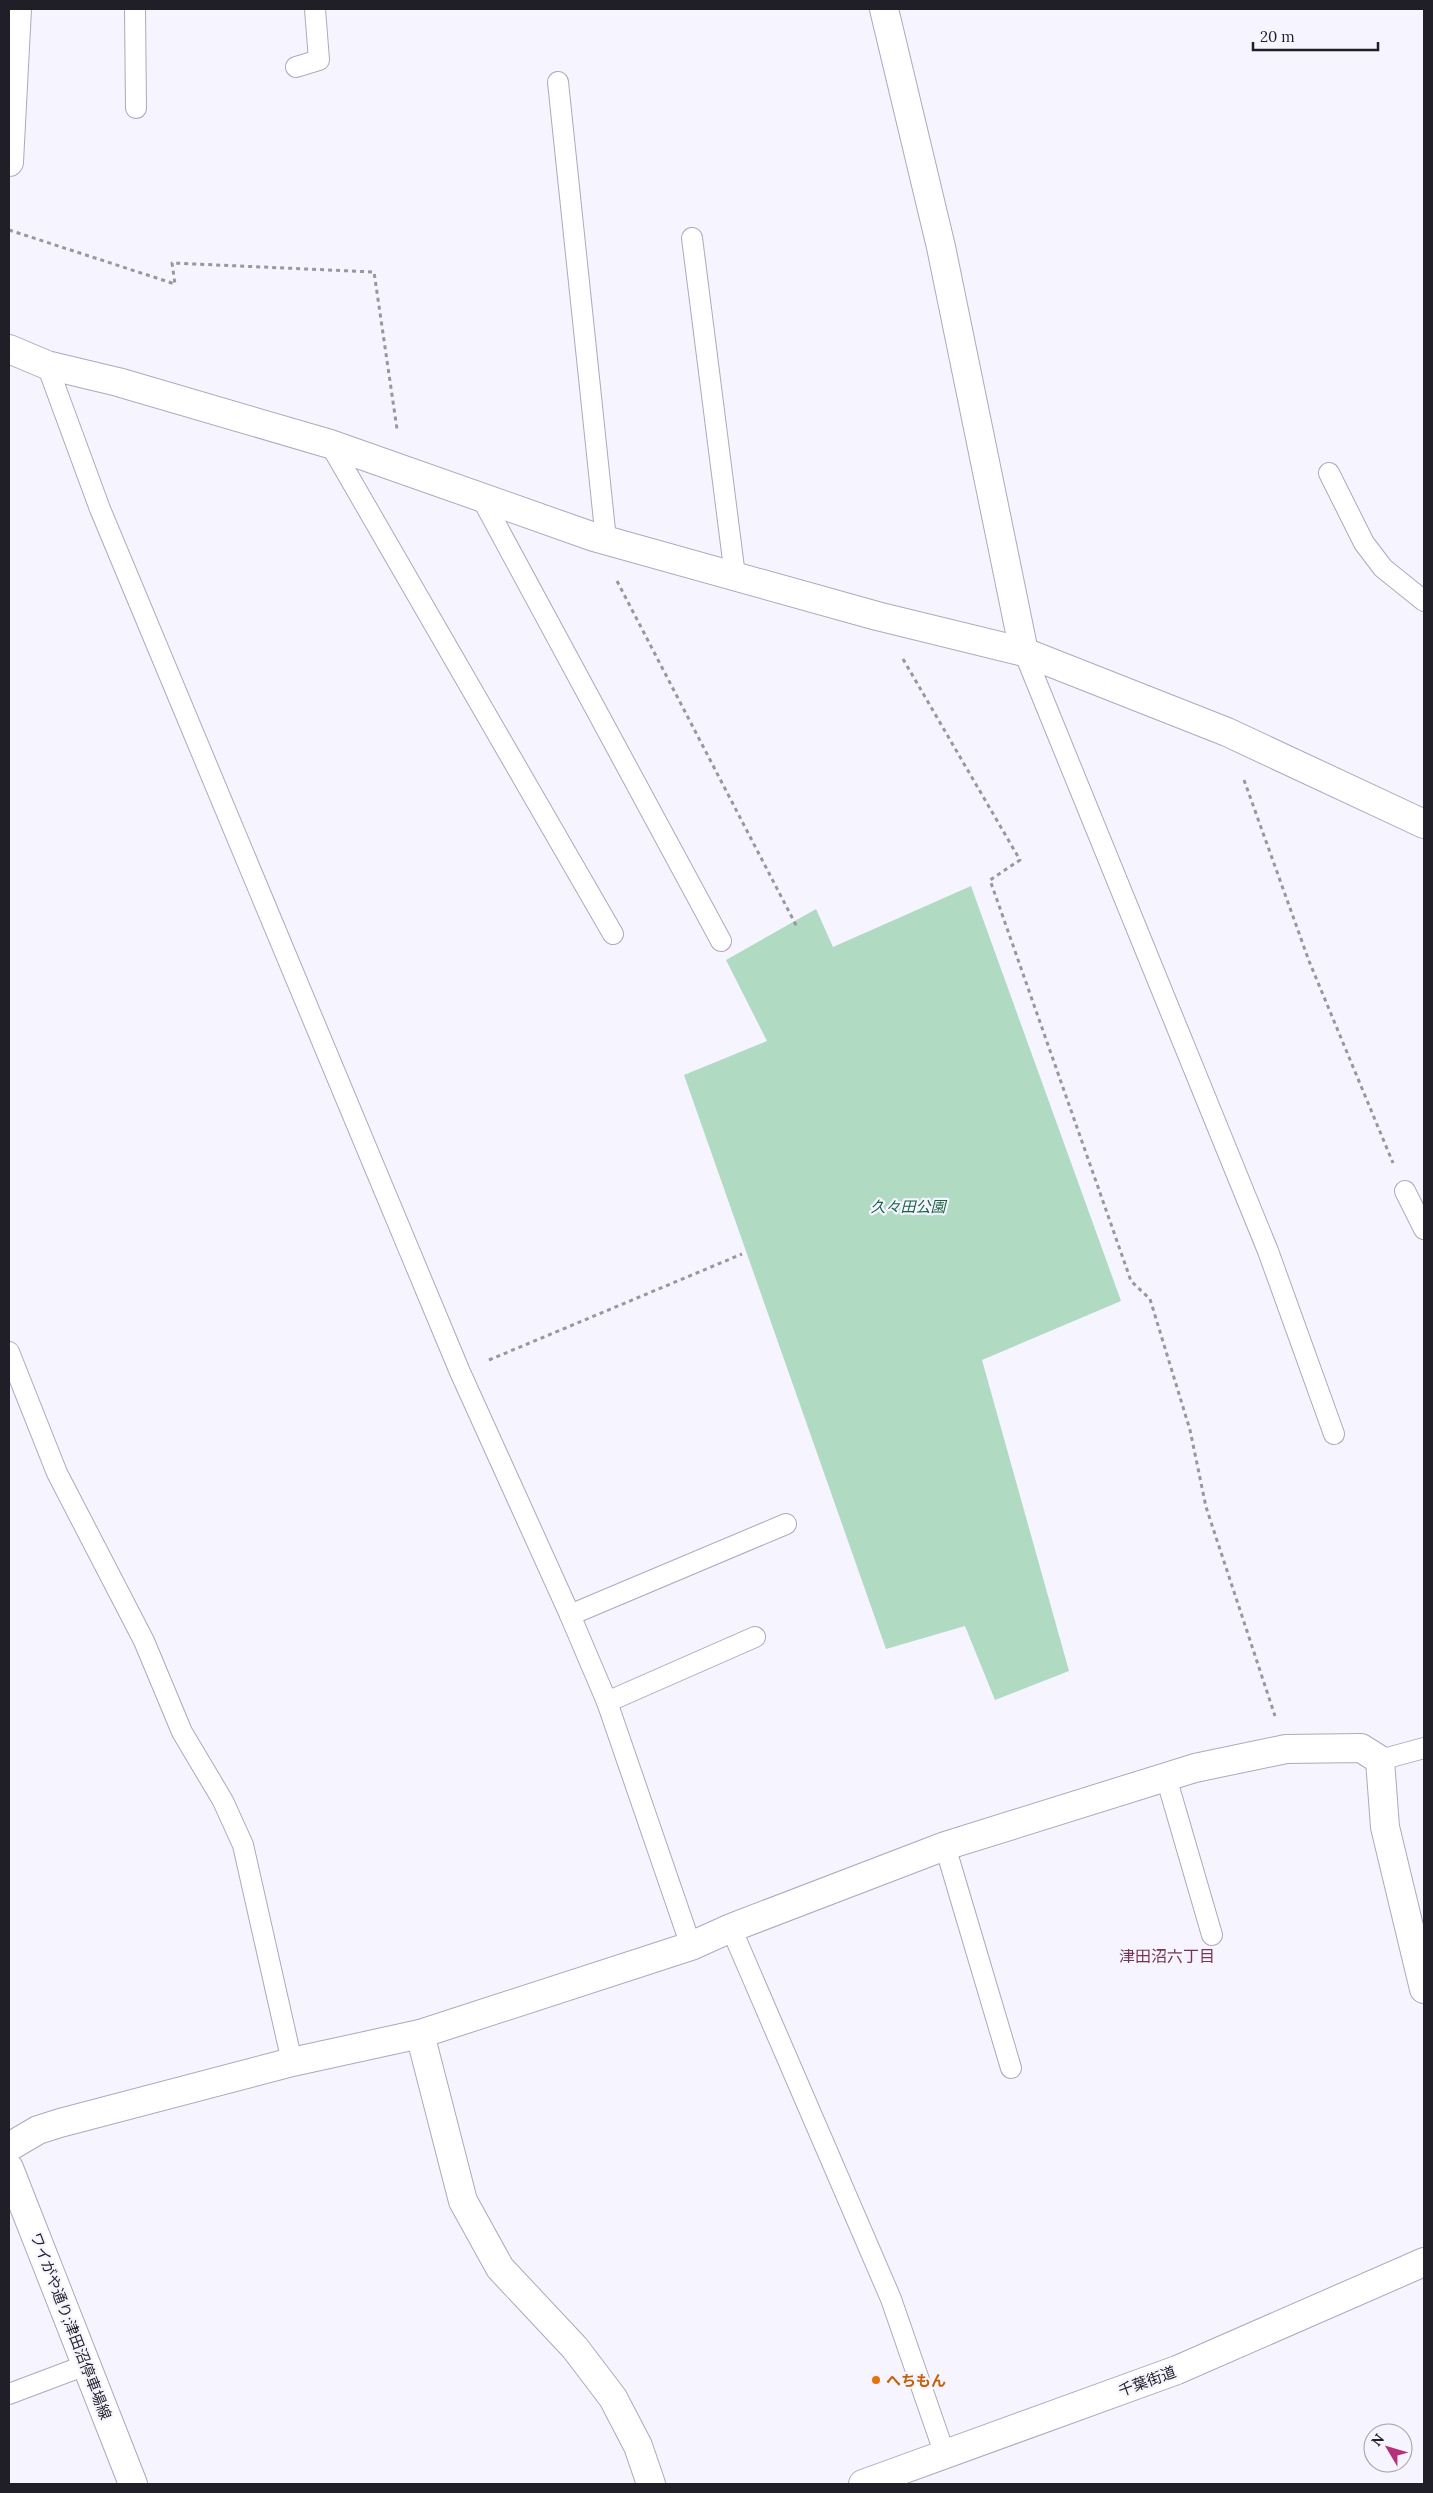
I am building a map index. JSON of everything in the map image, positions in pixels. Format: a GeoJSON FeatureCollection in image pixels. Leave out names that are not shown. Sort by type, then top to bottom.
{"type":"FeatureCollection","features":[{"type":"Feature","properties":{"kind":"main road"},"geometry":{"type":"LineString","coordinates":[[9,162],[16,9]]}},
{"type":"Feature","properties":{"kind":"main road"},"geometry":{"type":"LineString","coordinates":[[884,9],[941,247],[1024,652]]}},
{"type":"Feature","properties":{"kind":"main road"},"geometry":{"type":"LineString","coordinates":[[9,349],[47,365],[118,382],[330,444],[600,539],[877,616],[1024,652],[1227,732],[1424,824]]}},
{"type":"Feature","properties":{"kind":"main road"},"geometry":{"type":"LineString","coordinates":[[9,2147],[38,2130],[60,2123],[292,2062],[420,2034],[691,1946],[731,1928],[945,1846],[1195,1768],[1286,1750],[1361,1748],[1380,1760],[1385,1828],[1424,1989]]}},
{"type":"Feature","properties":{"kind":"main road"},"geometry":{"type":"LineString","coordinates":[[420,2034],[463,2201],[500,2268],[575,2348],[613,2398],[638,2446],[651,2484]]}},
{"type":"Feature","properties":{"kind":"main road","name":"ワイがや通り;津田沼停車場線"},"geometry":{"type":"LineString","coordinates":[[9,2168],[133,2484]]}},
{"type":"Feature","properties":{"kind":"main road","name":"千葉街道"},"geometry":{"type":"LineString","coordinates":[[863,2484],[1177,2370],[1424,2262]]}},
{"type":"Feature","properties":{"kind":"lane"},"geometry":{"type":"LineString","coordinates":[[134,9],[136,108]]}},
{"type":"Feature","properties":{"kind":"lane"},"geometry":{"type":"LineString","coordinates":[[296,67],[319,60],[315,9]]}},
{"type":"Feature","properties":{"kind":"lane"},"geometry":{"type":"LineString","coordinates":[[558,82],[600,539]]}},
{"type":"Feature","properties":{"kind":"lane"},"geometry":{"type":"LineString","coordinates":[[692,238],[735,576]]}},
{"type":"Feature","properties":{"kind":"lane"},"geometry":{"type":"LineString","coordinates":[[47,365],[100,509],[460,1372],[570,1615],[607,1702],[691,1946]]}},
{"type":"Feature","properties":{"kind":"lane"},"geometry":{"type":"LineString","coordinates":[[330,444],[613,934]]}},
{"type":"Feature","properties":{"kind":"lane"},"geometry":{"type":"LineString","coordinates":[[1329,473],[1364,543],[1384,568],[1424,601]]}},
{"type":"Feature","properties":{"kind":"lane"},"geometry":{"type":"LineString","coordinates":[[481,497],[721,940]]}},
{"type":"Feature","properties":{"kind":"lane"},"geometry":{"type":"LineString","coordinates":[[1024,652],[1268,1251],[1334,1434]]}},
{"type":"Feature","properties":{"kind":"lane"},"geometry":{"type":"LineString","coordinates":[[1405,1191],[1424,1230]]}},
{"type":"Feature","properties":{"kind":"lane"},"geometry":{"type":"LineString","coordinates":[[9,1352],[57,1473],[144,1640],[182,1732],[223,1801],[243,1845],[292,2062]]}},
{"type":"Feature","properties":{"kind":"lane"},"geometry":{"type":"LineString","coordinates":[[570,1615],[786,1524]]}},
{"type":"Feature","properties":{"kind":"lane"},"geometry":{"type":"LineString","coordinates":[[607,1702],[754,1637]]}},
{"type":"Feature","properties":{"kind":"lane"},"geometry":{"type":"LineString","coordinates":[[1380,1760],[1424,1748]]}},
{"type":"Feature","properties":{"kind":"lane"},"geometry":{"type":"LineString","coordinates":[[1166,1777],[1212,1935]]}},
{"type":"Feature","properties":{"kind":"lane"},"geometry":{"type":"LineString","coordinates":[[945,1846],[1011,2068]]}},
{"type":"Feature","properties":{"kind":"lane"},"geometry":{"type":"LineString","coordinates":[[731,1928],[891,2299],[944,2454]]}},
{"type":"Feature","properties":{"kind":"lane"},"geometry":{"type":"LineString","coordinates":[[9,2394],[86,2365]]}},
{"type":"Feature","properties":{"kind":"path"},"geometry":{"type":"LineString","coordinates":[[9,230],[175,284],[172,264],[374,272],[403,469]]}},
{"type":"Feature","properties":{"kind":"path"},"geometry":{"type":"LineString","coordinates":[[600,539],[798,927]]}},
{"type":"Feature","properties":{"kind":"path"},"geometry":{"type":"LineString","coordinates":[[877,616],[1020,860],[990,880],[1130,1281],[1150,1299],[1190,1430],[1206,1507],[1286,1750]]}},
{"type":"Feature","properties":{"kind":"path"},"geometry":{"type":"LineString","coordinates":[[1227,732],[1309,960],[1405,1191]]}},
{"type":"Feature","properties":{"kind":"path"},"geometry":{"type":"LineString","coordinates":[[460,1372],[742,1254]]}},
{"type":"Feature","properties":{"kind":"green space","name":"久々田公園"},"geometry":{"type":"Polygon","coordinates":[[[971,886],[1121,1301],[982,1360],[1069,1671],[995,1700],[965,1626],[886,1649],[684,1075],[767,1041],[726,960],[816,909],[833,947],[971,886]]]}},
{"type":"Feature","properties":{"kind":"place","name":"へちもん"},"geometry":{"type":"Point","coordinates":[876,2380]}},
{"type":"Feature","properties":{"kind":"district","name":"津田沼六丁目"},"geometry":{"type":"Point","coordinates":[1167,1956]}}]}
